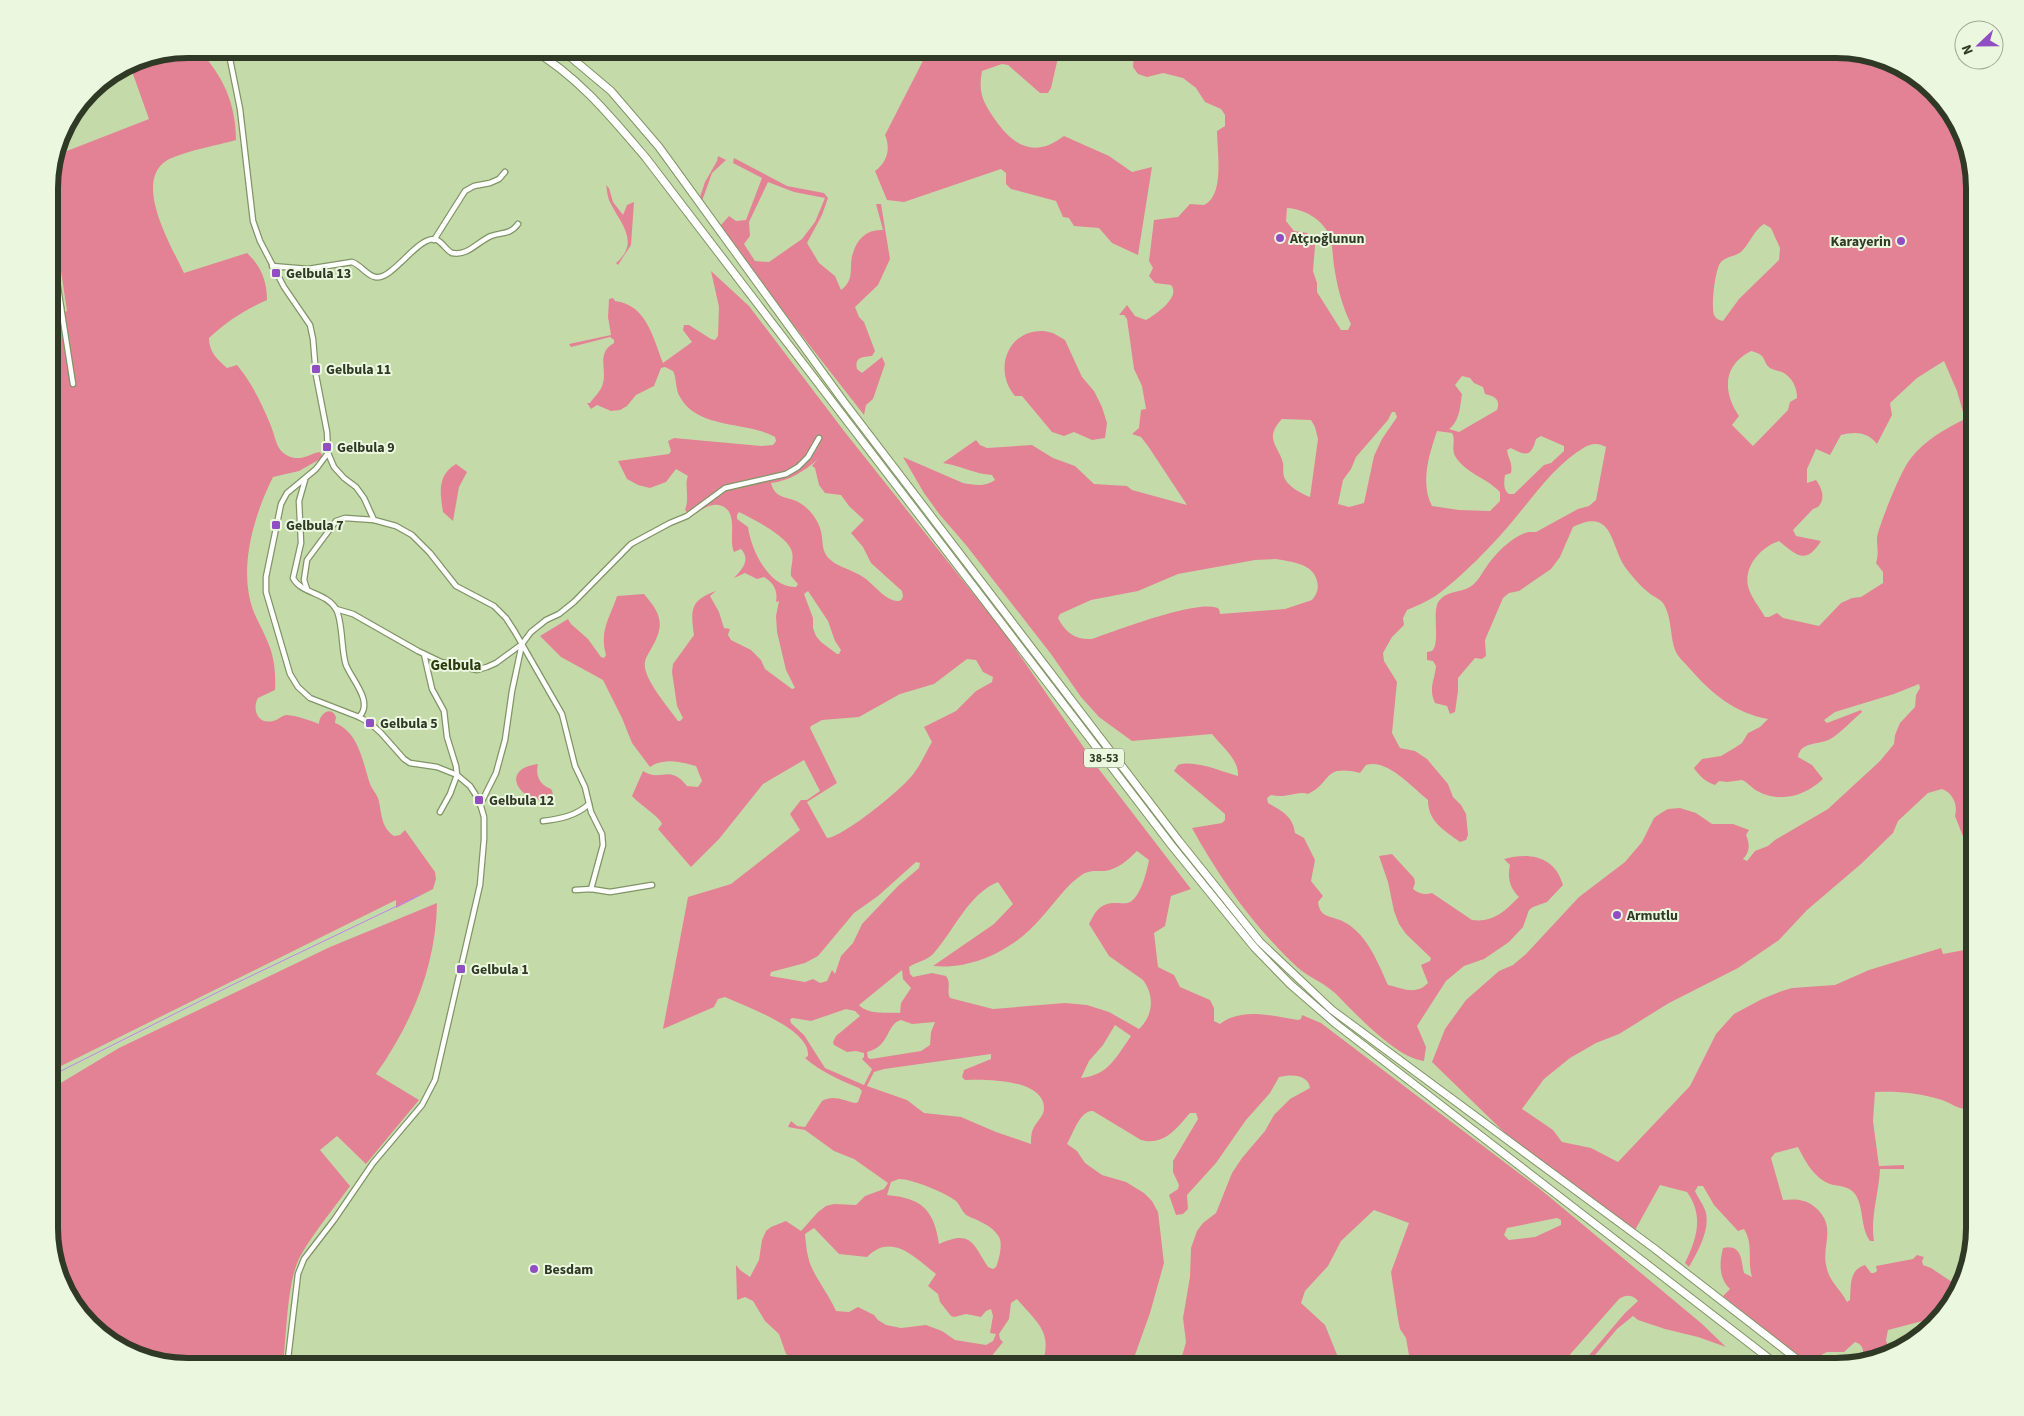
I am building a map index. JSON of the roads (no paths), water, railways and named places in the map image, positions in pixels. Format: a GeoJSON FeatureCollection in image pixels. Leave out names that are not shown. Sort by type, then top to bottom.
{"type":"FeatureCollection","features":[{"type":"Feature","properties":{"kind":"highway","name":"38-53"},"geometry":{"type":"LineString","coordinates":[[544,57],[599,103],[646,158],[1172,846],[1254,947],[1290,984],[1336,1024],[1768,1358]]}},
{"type":"Feature","properties":{"kind":"highway","name":"38-53"},"geometry":{"type":"LineString","coordinates":[[570,57],[610,91],[659,147],[844,402],[1173,833],[1260,942],[1332,1010],[1655,1249],[1795,1358]]}},
{"type":"Feature","properties":{"kind":"street"},"geometry":{"type":"LineString","coordinates":[[230,57],[240,109],[254,221],[260,241],[272,266],[310,325],[314,339],[316,375],[327,432],[328,453],[334,467],[344,478],[356,486],[374,520]]}},
{"type":"Feature","properties":{"kind":"street"},"geometry":{"type":"LineString","coordinates":[[272,266],[308,269],[352,262],[378,277],[389,272],[417,247],[434,240],[465,191],[474,186],[499,179],[505,172]]}},
{"type":"Feature","properties":{"kind":"street"},"geometry":{"type":"LineString","coordinates":[[434,240],[439,241],[448,251],[461,253],[489,237],[511,232],[518,224]]}},
{"type":"Feature","properties":{"kind":"street"},"geometry":{"type":"LineString","coordinates":[[58,288],[73,384]]}},
{"type":"Feature","properties":{"kind":"street"},"geometry":{"type":"LineString","coordinates":[[306,477],[301,488],[299,501],[301,543],[292,575],[296,583],[323,597],[336,609],[353,614],[424,654],[441,662],[477,670],[496,663],[522,644],[531,632],[546,620],[559,614],[574,602],[631,544],[687,516],[725,488],[786,474],[798,467],[808,457],[819,438]]}},
{"type":"Feature","properties":{"kind":"street"},"geometry":{"type":"LineString","coordinates":[[288,1358],[298,1274],[304,1259],[334,1220],[372,1163],[422,1105],[435,1080],[480,884],[484,839],[484,817],[470,786],[457,775],[437,767],[410,763],[404,759],[381,733],[359,716],[310,698],[298,687],[290,674],[266,592],[266,577],[281,504],[287,493],[316,469],[328,453]]}},
{"type":"Feature","properties":{"kind":"street"},"geometry":{"type":"LineString","coordinates":[[307,589],[304,574],[307,560],[336,521],[345,518],[374,520],[396,526],[412,535],[430,553],[456,586],[494,606],[506,618],[562,714],[575,766],[585,788],[591,812],[602,834],[603,845],[591,889]]}},
{"type":"Feature","properties":{"kind":"street"},"geometry":{"type":"LineString","coordinates":[[336,609],[346,664],[364,701],[364,710],[359,716]]}},
{"type":"Feature","properties":{"kind":"street"},"geometry":{"type":"LineString","coordinates":[[480,805],[496,773],[505,740],[512,691],[522,644]]}},
{"type":"Feature","properties":{"kind":"street"},"geometry":{"type":"LineString","coordinates":[[424,654],[432,689],[444,711],[447,737],[457,775],[450,794],[440,812]]}},
{"type":"Feature","properties":{"kind":"street"},"geometry":{"type":"LineString","coordinates":[[543,821],[566,818],[583,810],[589,804]]}},
{"type":"Feature","properties":{"kind":"street"},"geometry":{"type":"LineString","coordinates":[[576,890],[591,889],[610,892],[652,885]]}},
{"type":"Feature","properties":{"kind":"waterway"},"geometry":{"type":"LineString","coordinates":[[58,1072],[228,987],[420,895]]}},
{"type":"Feature","properties":{"kind":"place","name":"Atçıoğlunun"},"geometry":{"type":"Point","coordinates":[1280,238]}},
{"type":"Feature","properties":{"kind":"place","name":"Karayerin"},"geometry":{"type":"Point","coordinates":[1901,241]}},
{"type":"Feature","properties":{"kind":"place","name":"Gelbula 13"},"geometry":{"type":"Point","coordinates":[276,273]}},
{"type":"Feature","properties":{"kind":"place","name":"Gelbula 11"},"geometry":{"type":"Point","coordinates":[316,369]}},
{"type":"Feature","properties":{"kind":"place","name":"Gelbula 9"},"geometry":{"type":"Point","coordinates":[327,447]}},
{"type":"Feature","properties":{"kind":"place","name":"Gelbula 7"},"geometry":{"type":"Point","coordinates":[276,525]}},
{"type":"Feature","properties":{"kind":"place","name":"Gelbula 5"},"geometry":{"type":"Point","coordinates":[370,723]}},
{"type":"Feature","properties":{"kind":"place","name":"Gelbula 12"},"geometry":{"type":"Point","coordinates":[479,800]}},
{"type":"Feature","properties":{"kind":"place","name":"Armutlu"},"geometry":{"type":"Point","coordinates":[1617,915]}},
{"type":"Feature","properties":{"kind":"place","name":"Gelbula 1"},"geometry":{"type":"Point","coordinates":[461,969]}},
{"type":"Feature","properties":{"kind":"place","name":"Besdam"},"geometry":{"type":"Point","coordinates":[534,1269]}},
{"type":"Feature","properties":{"kind":"district","name":"Gelbula"},"geometry":{"type":"Point","coordinates":[456,665]}}]}
